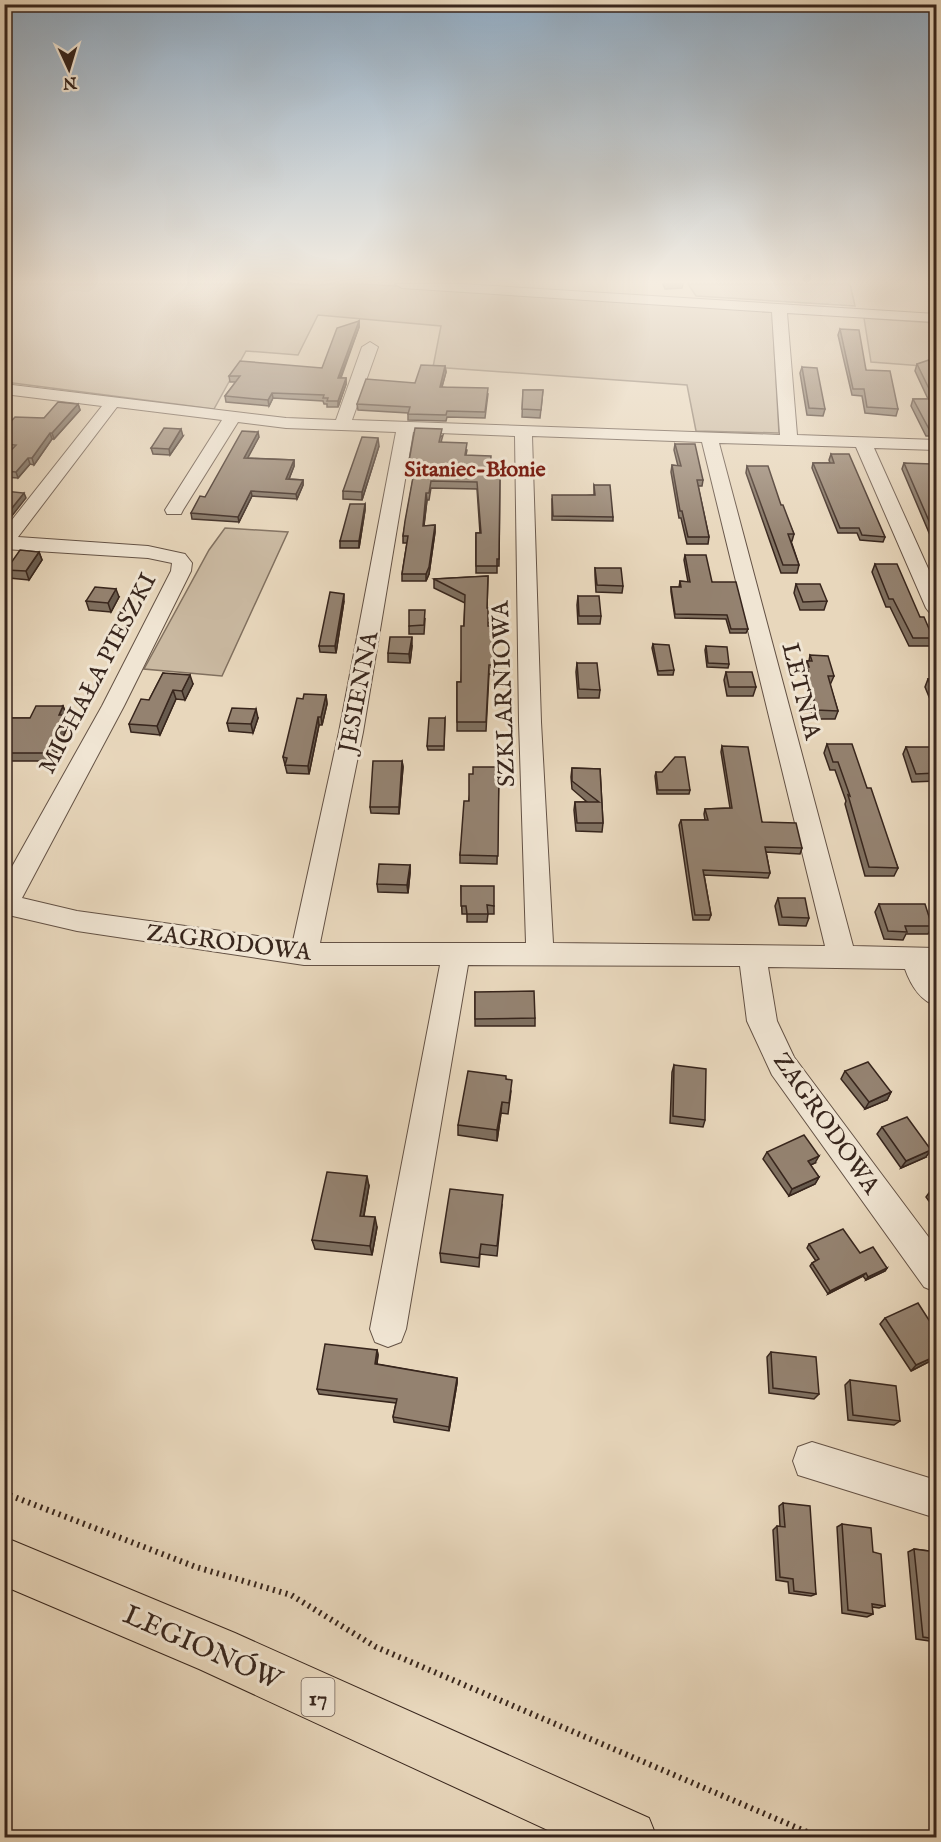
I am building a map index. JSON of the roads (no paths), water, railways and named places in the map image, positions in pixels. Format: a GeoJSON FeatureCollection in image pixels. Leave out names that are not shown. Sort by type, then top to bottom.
{"type":"FeatureCollection","features":[{"type":"Feature","properties":{"kind":"highway","name":"LEGIONÓW"},"geometry":{"type":"LineString","coordinates":[[4,1561],[218,1651],[629,1838]]}},
{"type":"Feature","properties":{"kind":"street"},"geometry":{"type":"LineString","coordinates":[[342,426],[362,370]]}},
{"type":"Feature","properties":{"kind":"street"},"geometry":{"type":"LineString","coordinates":[[784,370],[789,441]]}},
{"type":"Feature","properties":{"kind":"street"},"geometry":{"type":"LineString","coordinates":[[4,389],[232,418],[342,426],[936,445]]}},
{"type":"Feature","properties":{"kind":"street"},"geometry":{"type":"LineString","coordinates":[[5,542],[112,403]]}},
{"type":"Feature","properties":{"kind":"street"},"geometry":{"type":"LineString","coordinates":[[174,510],[232,418]]}},
{"type":"Feature","properties":{"kind":"street","name":"JESIENNA"},"geometry":{"type":"LineString","coordinates":[[304,954],[351,732],[405,429]]}},
{"type":"Feature","properties":{"kind":"street","name":"SZKLARNIOWA"},"geometry":{"type":"LineString","coordinates":[[523,432],[530,722],[540,955]]}},
{"type":"Feature","properties":{"kind":"street","name":"LETNIA"},"geometry":{"type":"LineString","coordinates":[[709,438],[842,958]]}},
{"type":"Feature","properties":{"kind":"street"},"geometry":{"type":"LineString","coordinates":[[863,443],[935,601]]}},
{"type":"Feature","properties":{"kind":"street","name":"MICHAŁA PIESZKI"},"geometry":{"type":"LineString","coordinates":[[5,542],[148,552],[178,558],[182,563],[181,571],[153,630],[5,904]]}},
{"type":"Feature","properties":{"kind":"street","name":"ZAGRODOWA"},"geometry":{"type":"LineString","coordinates":[[5,904],[77,921],[304,954],[926,959]]}},
{"type":"Feature","properties":{"kind":"street"},"geometry":{"type":"LineString","coordinates":[[388,1329],[456,954]]}},
{"type":"Feature","properties":{"kind":"street","name":"ZAGRODOWA"},"geometry":{"type":"LineString","coordinates":[[753,956],[762,1021],[783,1066],[936,1275]]}},
{"type":"Feature","properties":{"kind":"street"},"geometry":{"type":"LineString","coordinates":[[926,959],[922,978],[936,994]]}},
{"type":"Feature","properties":{"kind":"street"},"geometry":{"type":"LineString","coordinates":[[812,1461],[936,1499]]}},
{"type":"Feature","properties":{"kind":"district","name":"Sitaniec-Błonie"},"geometry":{"type":"Point","coordinates":[475,468]}}]}
